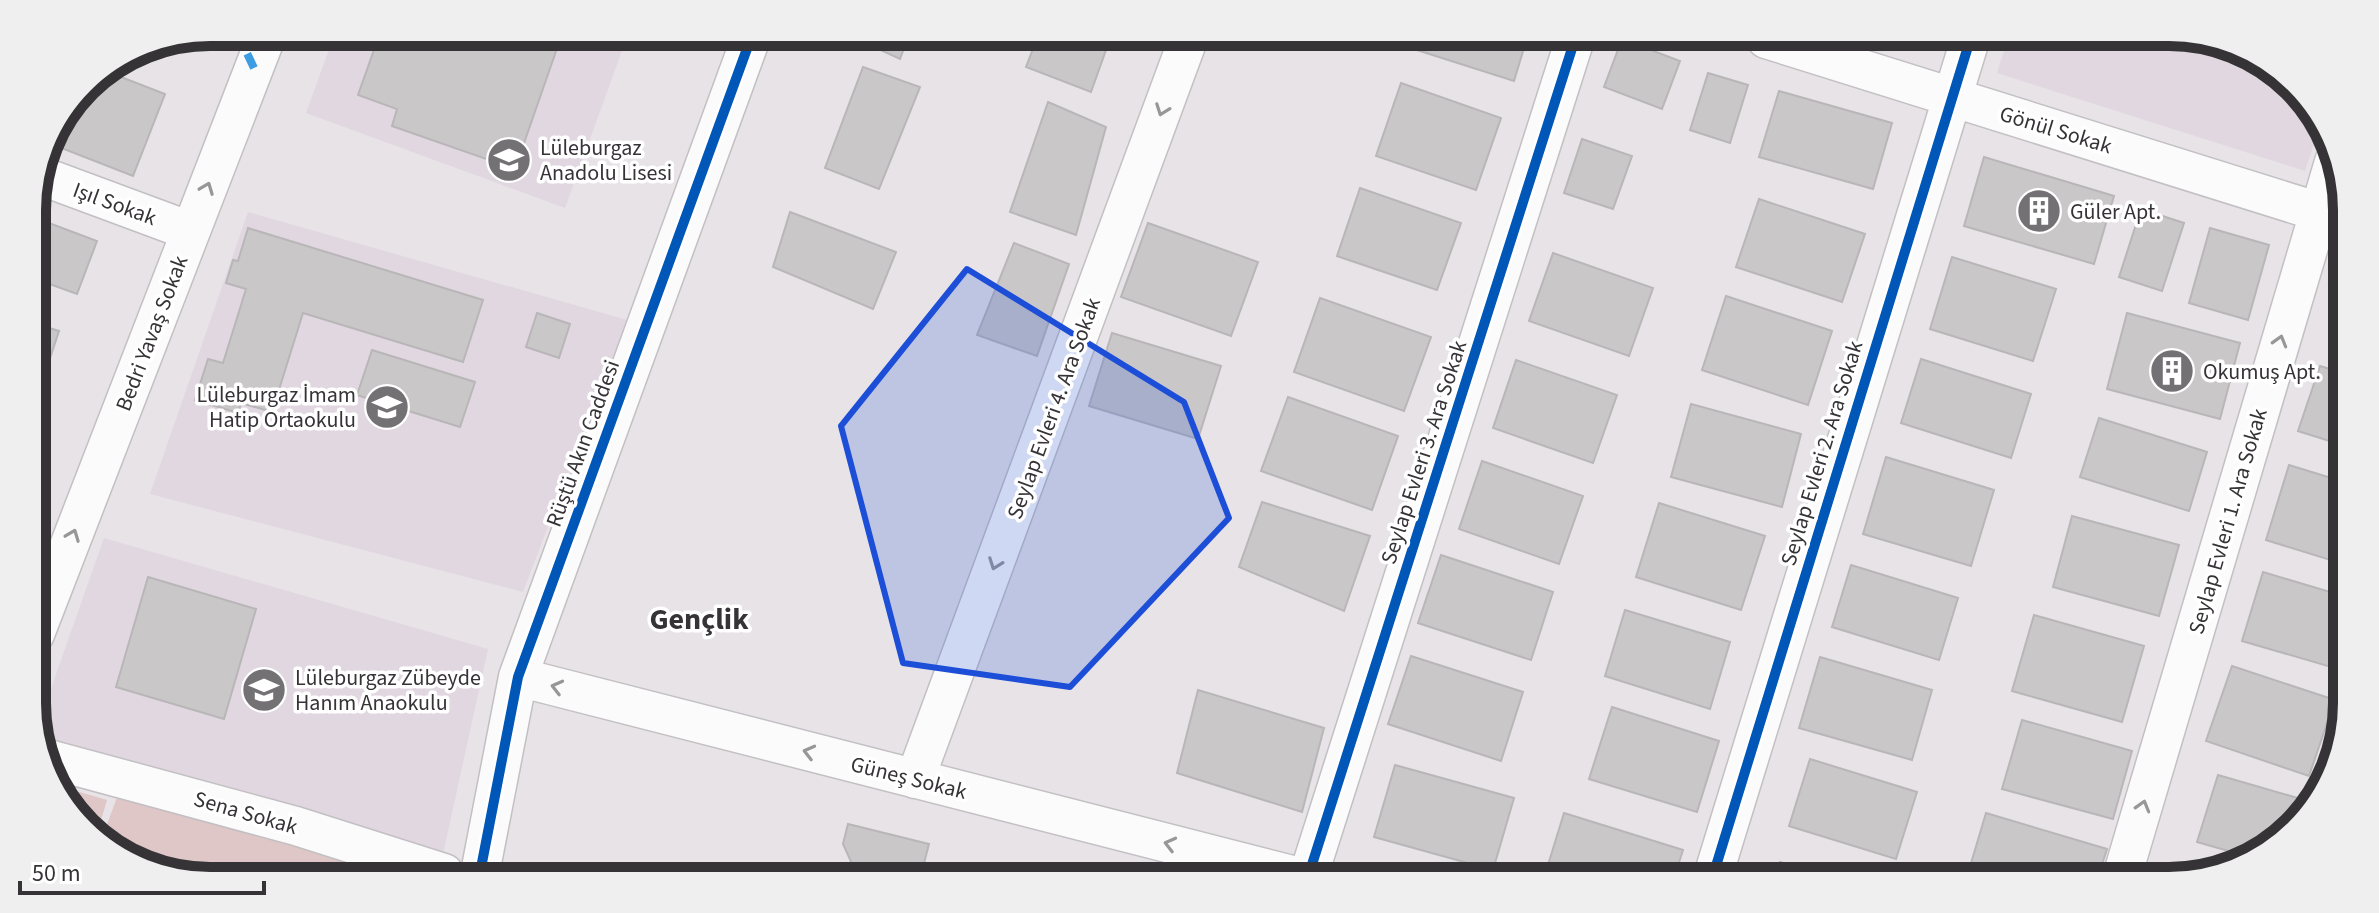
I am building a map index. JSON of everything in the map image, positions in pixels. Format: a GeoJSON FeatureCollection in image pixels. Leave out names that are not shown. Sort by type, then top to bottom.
{"type":"FeatureCollection","features":[{"type":"Feature","properties":{"kind":"street"},"geometry":{"type":"LineString","coordinates":[[244,46],[254,68]]}},
{"type":"Feature","properties":{"kind":"street","name":"Bedri Yavaş Sokak"},"geometry":{"type":"LineString","coordinates":[[46,605],[263,46]]}},
{"type":"Feature","properties":{"kind":"street","name":"Rüştü Akın Caddesi"},"geometry":{"type":"LineString","coordinates":[[481,867],[518,677],[748,46]]}},
{"type":"Feature","properties":{"kind":"street","name":"Seylap Evleri 4. Ara Sokak"},"geometry":{"type":"LineString","coordinates":[[915,779],[1186,46]]}},
{"type":"Feature","properties":{"kind":"street","name":"Seylap Evleri 3. Ara Sokak"},"geometry":{"type":"LineString","coordinates":[[1311,867],[1573,46]]}},
{"type":"Feature","properties":{"kind":"street","name":"Gönül Sokak"},"geometry":{"type":"LineString","coordinates":[[1788,46],[2332,215]]}},
{"type":"Feature","properties":{"kind":"street","name":"Seylap Evleri 2. Ara Sokak"},"geometry":{"type":"LineString","coordinates":[[1716,867],[1968,46]]}},
{"type":"Feature","properties":{"kind":"street","name":"Işıl Sokak"},"geometry":{"type":"LineString","coordinates":[[49,179],[190,231]]}},
{"type":"Feature","properties":{"kind":"street","name":"Seylap Evleri 1. Ara Sokak"},"geometry":{"type":"LineString","coordinates":[[2125,867],[2332,215]]}},
{"type":"Feature","properties":{"kind":"street","name":"Güneş Sokak"},"geometry":{"type":"LineString","coordinates":[[518,677],[1261,867]]}},
{"type":"Feature","properties":{"kind":"street","name":"Sena Sokak"},"geometry":{"type":"LineString","coordinates":[[57,761],[296,826],[425,867]]}},
{"type":"Feature","properties":{"kind":"highlighted area"},"geometry":{"type":"Polygon","coordinates":[[[967,269],[1184,402],[1229,518],[1070,687],[903,663],[841,426],[967,269]]]}},
{"type":"Feature","properties":{"kind":"shaded area","name":"Lüleburgaz Anadolu Lisesi"},"geometry":{"type":"Polygon","coordinates":[[[330,46],[624,46],[565,208],[306,113],[330,46]]]}},
{"type":"Feature","properties":{"kind":"shaded area"},"geometry":{"type":"Polygon","coordinates":[[[2005,46],[2180,46],[2201,49],[2241,63],[2277,87],[2292,102],[2316,138],[2305,171],[1997,73],[2005,46]]]}},
{"type":"Feature","properties":{"kind":"shaded area","name":"Lüleburgaz İmam Hatip Ortaokulu"},"geometry":{"type":"Polygon","coordinates":[[[248,212],[627,320],[523,592],[150,494],[248,212]]]}},
{"type":"Feature","properties":{"kind":"shaded area","name":"Lüleburgaz Zübeyde Hanım Anaokulu"},"geometry":{"type":"Polygon","coordinates":[[[104,538],[488,649],[443,854],[50,738],[46,703],[104,538]]]}},
{"type":"Feature","properties":{"kind":"shaded area"},"geometry":{"type":"Polygon","coordinates":[[[71,790],[107,800],[100,824],[71,790]]]}},
{"type":"Feature","properties":{"kind":"shaded area"},"geometry":{"type":"Polygon","coordinates":[[[119,792],[377,867],[189,866],[138,850],[105,829],[119,792]]]}},
{"type":"Feature","properties":{"kind":"building"},"geometry":{"type":"Polygon","coordinates":[[[375,46],[558,46],[515,169],[392,126],[397,109],[358,95],[375,46]]]}},
{"type":"Feature","properties":{"kind":"building"},"geometry":{"type":"Polygon","coordinates":[[[872,46],[905,46],[900,59],[872,46]]]}},
{"type":"Feature","properties":{"kind":"building"},"geometry":{"type":"Polygon","coordinates":[[[1034,46],[1107,46],[1091,92],[1026,67],[1034,46]]]}},
{"type":"Feature","properties":{"kind":"building"},"geometry":{"type":"Polygon","coordinates":[[[1404,46],[1525,46],[1514,81],[1404,46]]]}},
{"type":"Feature","properties":{"kind":"building"},"geometry":{"type":"Polygon","coordinates":[[[1619,46],[1640,46],[1680,61],[1662,109],[1604,87],[1619,46]]]}},
{"type":"Feature","properties":{"kind":"building"},"geometry":{"type":"Polygon","coordinates":[[[863,67],[920,87],[879,189],[825,168],[863,67]]]}},
{"type":"Feature","properties":{"kind":"building"},"geometry":{"type":"Polygon","coordinates":[[[1708,73],[1748,85],[1730,143],[1690,130],[1708,73]]]}},
{"type":"Feature","properties":{"kind":"building"},"geometry":{"type":"Polygon","coordinates":[[[117,75],[165,94],[133,176],[58,147],[80,110],[117,75]]]}},
{"type":"Feature","properties":{"kind":"building"},"geometry":{"type":"Polygon","coordinates":[[[1401,83],[1501,118],[1476,190],[1376,156],[1401,83]]]}},
{"type":"Feature","properties":{"kind":"building"},"geometry":{"type":"Polygon","coordinates":[[[1779,91],[1892,123],[1873,189],[1759,157],[1779,91]]]}},
{"type":"Feature","properties":{"kind":"building"},"geometry":{"type":"Polygon","coordinates":[[[1048,102],[1106,127],[1076,235],[1010,212],[1048,102]]]}},
{"type":"Feature","properties":{"kind":"building"},"geometry":{"type":"Polygon","coordinates":[[[1582,139],[1632,156],[1613,209],[1564,193],[1582,139]]]}},
{"type":"Feature","properties":{"kind":"building","name":"Güler Apt."},"geometry":{"type":"Polygon","coordinates":[[[1984,157],[2114,196],[2094,264],[1964,226],[1984,157]]]}},
{"type":"Feature","properties":{"kind":"building"},"geometry":{"type":"Polygon","coordinates":[[[1360,188],[1461,223],[1437,290],[1337,256],[1360,188]]]}},
{"type":"Feature","properties":{"kind":"building"},"geometry":{"type":"Polygon","coordinates":[[[1759,199],[1865,234],[1842,302],[1736,267],[1759,199]]]}},
{"type":"Feature","properties":{"kind":"building"},"geometry":{"type":"Polygon","coordinates":[[[2141,209],[2184,223],[2162,291],[2119,277],[2141,209]]]}},
{"type":"Feature","properties":{"kind":"building"},"geometry":{"type":"Polygon","coordinates":[[[790,212],[896,252],[873,309],[773,267],[790,212]]]}},
{"type":"Feature","properties":{"kind":"building"},"geometry":{"type":"Polygon","coordinates":[[[46,222],[97,241],[77,294],[46,283],[46,222]]]}},
{"type":"Feature","properties":{"kind":"building"},"geometry":{"type":"Polygon","coordinates":[[[1148,223],[1258,262],[1231,336],[1121,297],[1148,223]]]}},
{"type":"Feature","properties":{"kind":"building"},"geometry":{"type":"Polygon","coordinates":[[[248,228],[483,300],[463,362],[303,313],[272,412],[241,403],[238,413],[195,400],[208,359],[223,363],[246,289],[226,283],[233,260],[238,261],[248,228]]]}},
{"type":"Feature","properties":{"kind":"building"},"geometry":{"type":"Polygon","coordinates":[[[2210,228],[2269,245],[2248,320],[2189,303],[2210,228]]]}},
{"type":"Feature","properties":{"kind":"building"},"geometry":{"type":"Polygon","coordinates":[[[1014,243],[1069,264],[1037,356],[977,335],[1014,243]]]}},
{"type":"Feature","properties":{"kind":"building"},"geometry":{"type":"Polygon","coordinates":[[[1553,253],[1653,288],[1629,356],[1529,321],[1553,253]]]}},
{"type":"Feature","properties":{"kind":"building"},"geometry":{"type":"Polygon","coordinates":[[[1952,257],[2056,289],[2033,361],[1930,329],[1952,257]]]}},
{"type":"Feature","properties":{"kind":"building"},"geometry":{"type":"Polygon","coordinates":[[[1726,296],[1832,331],[1808,405],[1702,370],[1726,296]]]}},
{"type":"Feature","properties":{"kind":"building"},"geometry":{"type":"Polygon","coordinates":[[[1320,298],[1431,337],[1404,411],[1294,372],[1320,298]]]}},
{"type":"Feature","properties":{"kind":"building"},"geometry":{"type":"Polygon","coordinates":[[[537,313],[570,324],[559,358],[526,347],[537,313]]]}},
{"type":"Feature","properties":{"kind":"building","name":"Okumuş Apt."},"geometry":{"type":"Polygon","coordinates":[[[2127,313],[2240,343],[2220,419],[2107,389],[2127,313]]]}},
{"type":"Feature","properties":{"kind":"building"},"geometry":{"type":"Polygon","coordinates":[[[46,327],[59,331],[46,371],[46,327]]]}},
{"type":"Feature","properties":{"kind":"building"},"geometry":{"type":"Polygon","coordinates":[[[1112,333],[1221,366],[1198,439],[1089,406],[1112,333]]]}},
{"type":"Feature","properties":{"kind":"building"},"geometry":{"type":"Polygon","coordinates":[[[372,350],[475,382],[460,427],[357,395],[372,350]]]}},
{"type":"Feature","properties":{"kind":"building"},"geometry":{"type":"Polygon","coordinates":[[[1921,359],[2031,394],[2011,458],[1901,423],[1921,359]]]}},
{"type":"Feature","properties":{"kind":"building"},"geometry":{"type":"Polygon","coordinates":[[[1516,360],[1617,395],[1593,463],[1493,428],[1516,360]]]}},
{"type":"Feature","properties":{"kind":"building"},"geometry":{"type":"Polygon","coordinates":[[[2320,366],[2333,370],[2333,442],[2298,431],[2320,366]]]}},
{"type":"Feature","properties":{"kind":"building"},"geometry":{"type":"Polygon","coordinates":[[[1288,397],[1398,436],[1372,510],[1261,471],[1288,397]]]}},
{"type":"Feature","properties":{"kind":"building"},"geometry":{"type":"Polygon","coordinates":[[[1691,404],[1801,434],[1782,507],[1671,477],[1691,404]]]}},
{"type":"Feature","properties":{"kind":"building"},"geometry":{"type":"Polygon","coordinates":[[[2099,418],[2207,452],[2189,511],[2080,477],[2099,418]]]}},
{"type":"Feature","properties":{"kind":"building"},"geometry":{"type":"Polygon","coordinates":[[[1886,457],[1994,490],[1971,566],[1863,534],[1886,457]]]}},
{"type":"Feature","properties":{"kind":"building"},"geometry":{"type":"Polygon","coordinates":[[[1482,461],[1583,496],[1559,564],[1459,529],[1482,461]]]}},
{"type":"Feature","properties":{"kind":"building"},"geometry":{"type":"Polygon","coordinates":[[[2289,465],[2333,479],[2333,561],[2266,540],[2289,465]]]}},
{"type":"Feature","properties":{"kind":"building"},"geometry":{"type":"Polygon","coordinates":[[[1262,502],[1370,536],[1344,611],[1239,567],[1262,502]]]}},
{"type":"Feature","properties":{"kind":"building"},"geometry":{"type":"Polygon","coordinates":[[[1659,503],[1765,536],[1741,610],[1636,577],[1659,503]]]}},
{"type":"Feature","properties":{"kind":"building"},"geometry":{"type":"Polygon","coordinates":[[[2072,516],[2179,545],[2159,616],[2053,587],[2072,516]]]}},
{"type":"Feature","properties":{"kind":"building"},"geometry":{"type":"Polygon","coordinates":[[[1441,555],[1553,592],[1531,660],[1418,623],[1441,555]]]}},
{"type":"Feature","properties":{"kind":"building"},"geometry":{"type":"Polygon","coordinates":[[[1851,565],[1958,598],[1939,660],[1832,627],[1851,565]]]}},
{"type":"Feature","properties":{"kind":"building"},"geometry":{"type":"Polygon","coordinates":[[[2263,572],[2333,593],[2333,668],[2242,641],[2263,572]]]}},
{"type":"Feature","properties":{"kind":"building"},"geometry":{"type":"Polygon","coordinates":[[[148,577],[256,609],[224,719],[116,687],[148,577]]]}},
{"type":"Feature","properties":{"kind":"building"},"geometry":{"type":"Polygon","coordinates":[[[1625,610],[1730,642],[1710,709],[1605,676],[1625,610]]]}},
{"type":"Feature","properties":{"kind":"building"},"geometry":{"type":"Polygon","coordinates":[[[2034,615],[2144,646],[2122,722],[2012,691],[2034,615]]]}},
{"type":"Feature","properties":{"kind":"building"},"geometry":{"type":"Polygon","coordinates":[[[1411,656],[1523,692],[1501,761],[1388,724],[1411,656]]]}},
{"type":"Feature","properties":{"kind":"building"},"geometry":{"type":"Polygon","coordinates":[[[1820,657],[1932,690],[1912,760],[1799,728],[1820,657]]]}},
{"type":"Feature","properties":{"kind":"building"},"geometry":{"type":"Polygon","coordinates":[[[2232,666],[2333,699],[2309,776],[2206,741],[2232,666]]]}},
{"type":"Feature","properties":{"kind":"building"},"geometry":{"type":"Polygon","coordinates":[[[1198,690],[1324,728],[1302,812],[1177,773],[1198,690]]]}},
{"type":"Feature","properties":{"kind":"building"},"geometry":{"type":"Polygon","coordinates":[[[1612,707],[1719,741],[1697,812],[1589,779],[1612,707]]]}},
{"type":"Feature","properties":{"kind":"building"},"geometry":{"type":"Polygon","coordinates":[[[2022,720],[2132,751],[2113,819],[2002,789],[2022,720]]]}},
{"type":"Feature","properties":{"kind":"building"},"geometry":{"type":"Polygon","coordinates":[[[1810,759],[1917,792],[1896,859],[1789,826],[1810,759]]]}},
{"type":"Feature","properties":{"kind":"building"},"geometry":{"type":"Polygon","coordinates":[[[1395,765],[1514,798],[1494,867],[1482,867],[1374,837],[1395,765]]]}},
{"type":"Feature","properties":{"kind":"building"},"geometry":{"type":"Polygon","coordinates":[[[2218,775],[2302,799],[2269,833],[2235,853],[2197,842],[2218,775]]]}},
{"type":"Feature","properties":{"kind":"building"},"geometry":{"type":"Polygon","coordinates":[[[1564,813],[1683,850],[1678,867],[1547,867],[1564,813]]]}},
{"type":"Feature","properties":{"kind":"building"},"geometry":{"type":"Polygon","coordinates":[[[1986,813],[2107,849],[2101,867],[1970,867],[1986,813]]]}},
{"type":"Feature","properties":{"kind":"building"},"geometry":{"type":"Polygon","coordinates":[[[848,824],[929,844],[923,867],[853,867],[843,844],[848,824]]]}},
{"type":"Feature","properties":{"kind":"building"},"geometry":{"type":"Polygon","coordinates":[[[1780,862],[1797,867],[1779,867],[1780,862]]]}},
{"type":"Feature","properties":{"kind":"marked path"},"geometry":{"type":"LineString","coordinates":[[244,46],[254,68]]}},
{"type":"Feature","properties":{"kind":"cycle path"},"geometry":{"type":"LineString","coordinates":[[481,867],[518,677],[748,46]]}},
{"type":"Feature","properties":{"kind":"cycle path"},"geometry":{"type":"LineString","coordinates":[[1311,867],[1573,46]]}},
{"type":"Feature","properties":{"kind":"cycle path"},"geometry":{"type":"LineString","coordinates":[[1716,867],[1968,46]]}},
{"type":"Feature","properties":{"kind":"place","name":"Lüleburgaz Anadolu Lisesi"},"geometry":{"type":"Point","coordinates":[509,160]}},
{"type":"Feature","properties":{"kind":"place","name":"Güler Apt."},"geometry":{"type":"Point","coordinates":[2039,211]}},
{"type":"Feature","properties":{"kind":"place","name":"Okumuş Apt."},"geometry":{"type":"Point","coordinates":[2172,371]}},
{"type":"Feature","properties":{"kind":"place","name":"Lüleburgaz İmam Hatip Ortaokulu"},"geometry":{"type":"Point","coordinates":[387,407]}},
{"type":"Feature","properties":{"kind":"place","name":"Lüleburgaz Zübeyde Hanım Anaokulu"},"geometry":{"type":"Point","coordinates":[264,690]}},
{"type":"Feature","properties":{"kind":"district","name":"Gençlik"},"geometry":{"type":"Point","coordinates":[699,619]}}]}
